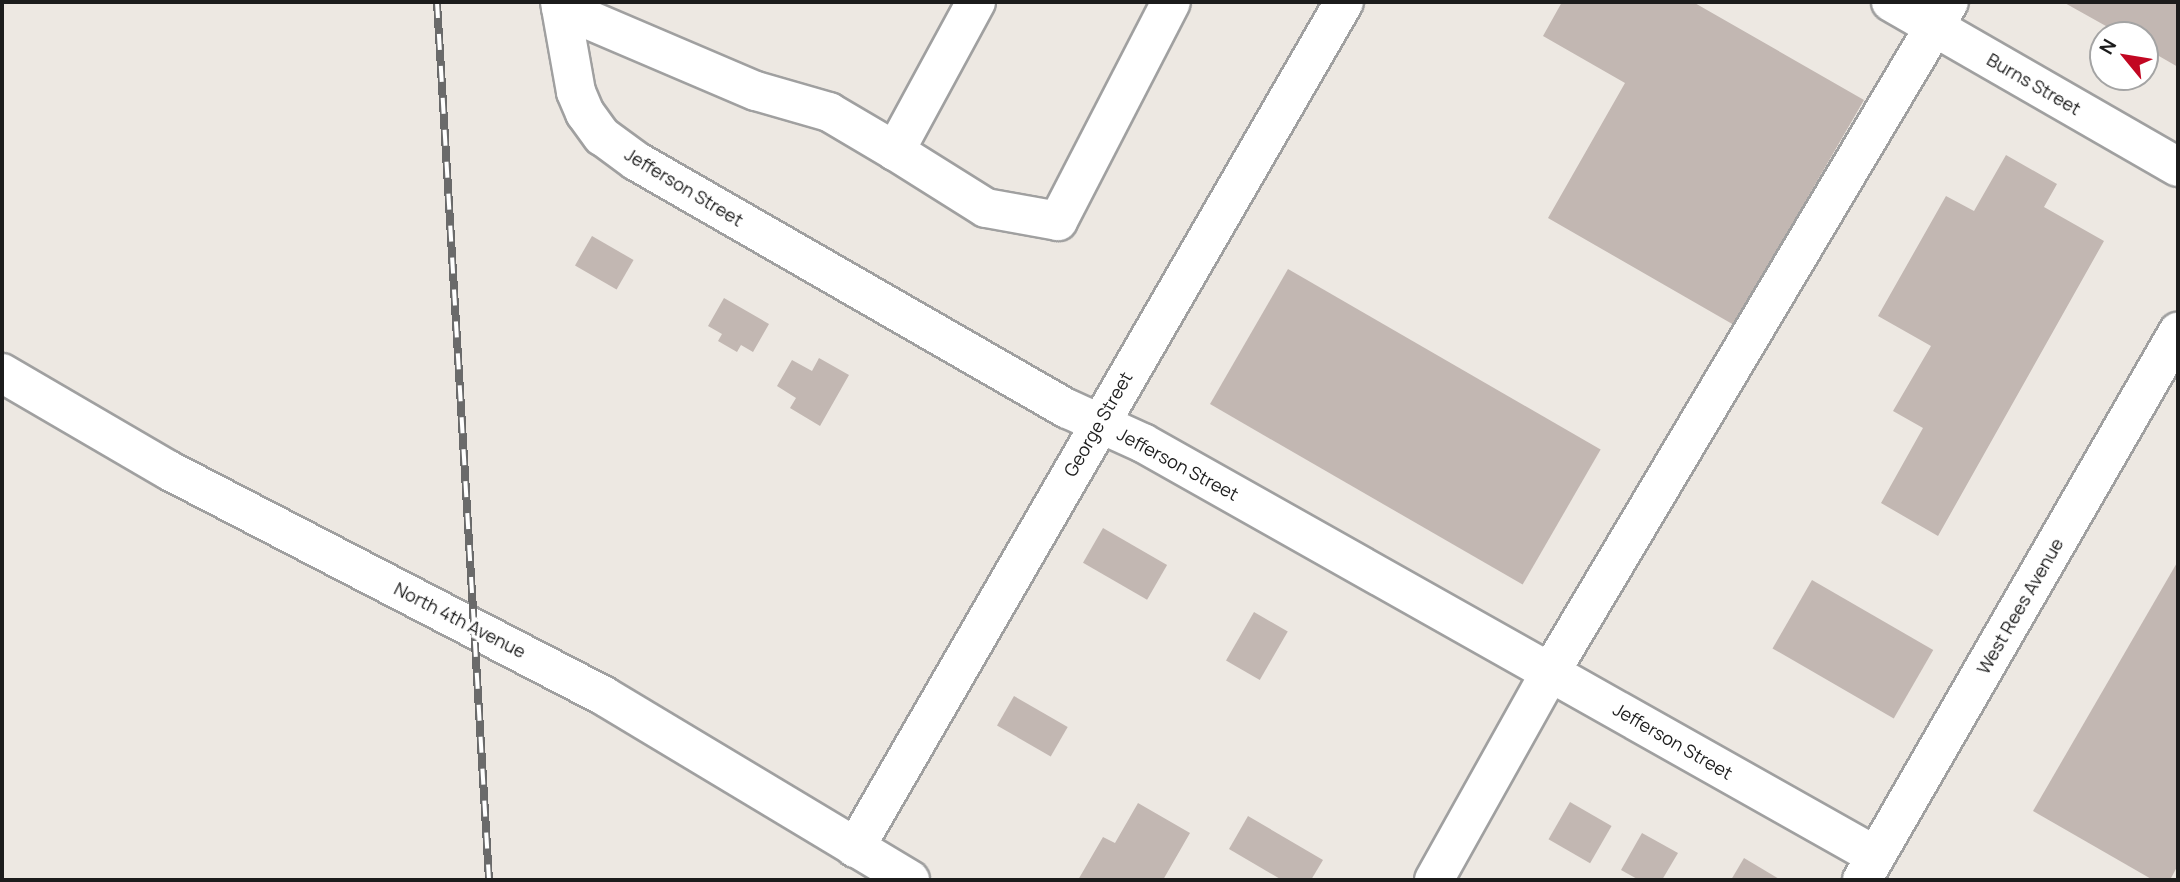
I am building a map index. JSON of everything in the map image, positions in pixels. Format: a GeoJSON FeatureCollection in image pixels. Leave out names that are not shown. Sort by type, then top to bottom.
{"type":"FeatureCollection","features":[{"type":"Feature","properties":{"kind":"street"},"geometry":{"type":"LineString","coordinates":[[895,151],[976,2]]}},
{"type":"Feature","properties":{"kind":"street"},"geometry":{"type":"LineString","coordinates":[[560,5],[756,91],[829,112],[986,208],[1058,221],[1171,2]]}},
{"type":"Feature","properties":{"kind":"street","name":"George Street"},"geometry":{"type":"LineString","coordinates":[[855,848],[1098,423],[1344,2]]}},
{"type":"Feature","properties":{"kind":"street","name":"Burns Street"},"geometry":{"type":"LineString","coordinates":[[1891,2],[1942,14],[2178,167]]}},
{"type":"Feature","properties":{"kind":"street","name":"Jefferson Street"},"geometry":{"type":"LineString","coordinates":[[560,5],[576,92],[602,136],[636,162],[1098,423],[1551,671],[1869,868]]}},
{"type":"Feature","properties":{"kind":"street"},"geometry":{"type":"LineString","coordinates":[[1434,880],[1551,671],[1942,14]]}},
{"type":"Feature","properties":{"kind":"street","name":"West Rees Avenue"},"geometry":{"type":"LineString","coordinates":[[1869,868],[2178,332]]}},
{"type":"Feature","properties":{"kind":"street","name":"North 4th Avenue"},"geometry":{"type":"LineString","coordinates":[[2,373],[170,471],[592,690],[910,880]]}},
{"type":"Feature","properties":{"kind":"building"},"geometry":{"type":"Polygon","coordinates":[[[1562,2],[1693,2],[1864,100],[1734,325],[1548,218],[1625,83],[1543,36],[1562,2]]]}},
{"type":"Feature","properties":{"kind":"building"},"geometry":{"type":"Polygon","coordinates":[[[2063,2],[2178,2],[2178,67],[2159,56],[2159,21],[2097,21],[2063,2]]]}},
{"type":"Feature","properties":{"kind":"building"},"geometry":{"type":"Polygon","coordinates":[[[2006,155],[2057,184],[2044,207],[2104,241],[1938,536],[1881,503],[1923,428],[1893,411],[1931,346],[1878,316],[1946,196],[1974,211],[2006,155]]]}},
{"type":"Feature","properties":{"kind":"building"},"geometry":{"type":"Polygon","coordinates":[[[592,236],[634,260],[617,289],[575,265],[592,236]]]}},
{"type":"Feature","properties":{"kind":"building"},"geometry":{"type":"Polygon","coordinates":[[[1288,269],[1601,450],[1523,585],[1210,404],[1288,269]]]}},
{"type":"Feature","properties":{"kind":"building"},"geometry":{"type":"Polygon","coordinates":[[[724,298],[769,324],[753,352],[741,345],[737,352],[718,341],[722,334],[708,326],[724,298]]]}},
{"type":"Feature","properties":{"kind":"building"},"geometry":{"type":"Polygon","coordinates":[[[819,358],[849,375],[820,426],[790,408],[796,398],[777,386],[792,360],[812,371],[819,358]]]}},
{"type":"Feature","properties":{"kind":"building"},"geometry":{"type":"Polygon","coordinates":[[[1103,528],[1167,565],[1147,600],[1083,563],[1103,528]]]}},
{"type":"Feature","properties":{"kind":"building"},"geometry":{"type":"Polygon","coordinates":[[[2178,561],[2178,865],[2170,880],[2153,880],[2033,811],[2178,561]]]}},
{"type":"Feature","properties":{"kind":"building"},"geometry":{"type":"Polygon","coordinates":[[[1812,580],[1933,650],[1894,718],[1772,648],[1812,580]]]}},
{"type":"Feature","properties":{"kind":"building"},"geometry":{"type":"Polygon","coordinates":[[[1254,612],[1288,631],[1260,680],[1226,660],[1254,612]]]}},
{"type":"Feature","properties":{"kind":"building"},"geometry":{"type":"Polygon","coordinates":[[[1014,696],[1068,727],[1051,756],[997,725],[1014,696]]]}},
{"type":"Feature","properties":{"kind":"building"},"geometry":{"type":"Polygon","coordinates":[[[1570,802],[1612,826],[1590,863],[1548,839],[1570,802]]]}},
{"type":"Feature","properties":{"kind":"building"},"geometry":{"type":"Polygon","coordinates":[[[1138,803],[1190,833],[1163,880],[1078,880],[1103,837],[1115,843],[1138,803]]]}},
{"type":"Feature","properties":{"kind":"building"},"geometry":{"type":"Polygon","coordinates":[[[1248,816],[1323,860],[1311,880],[1282,880],[1229,849],[1248,816]]]}},
{"type":"Feature","properties":{"kind":"building"},"geometry":{"type":"Polygon","coordinates":[[[1642,833],[1678,853],[1662,880],[1639,880],[1621,870],[1642,833]]]}},
{"type":"Feature","properties":{"kind":"building"},"geometry":{"type":"Polygon","coordinates":[[[1744,858],[1781,880],[1731,880],[1744,858]]]}},
{"type":"Feature","properties":{"kind":"railway"},"geometry":{"type":"LineString","coordinates":[[437,2],[489,880]]}}]}
